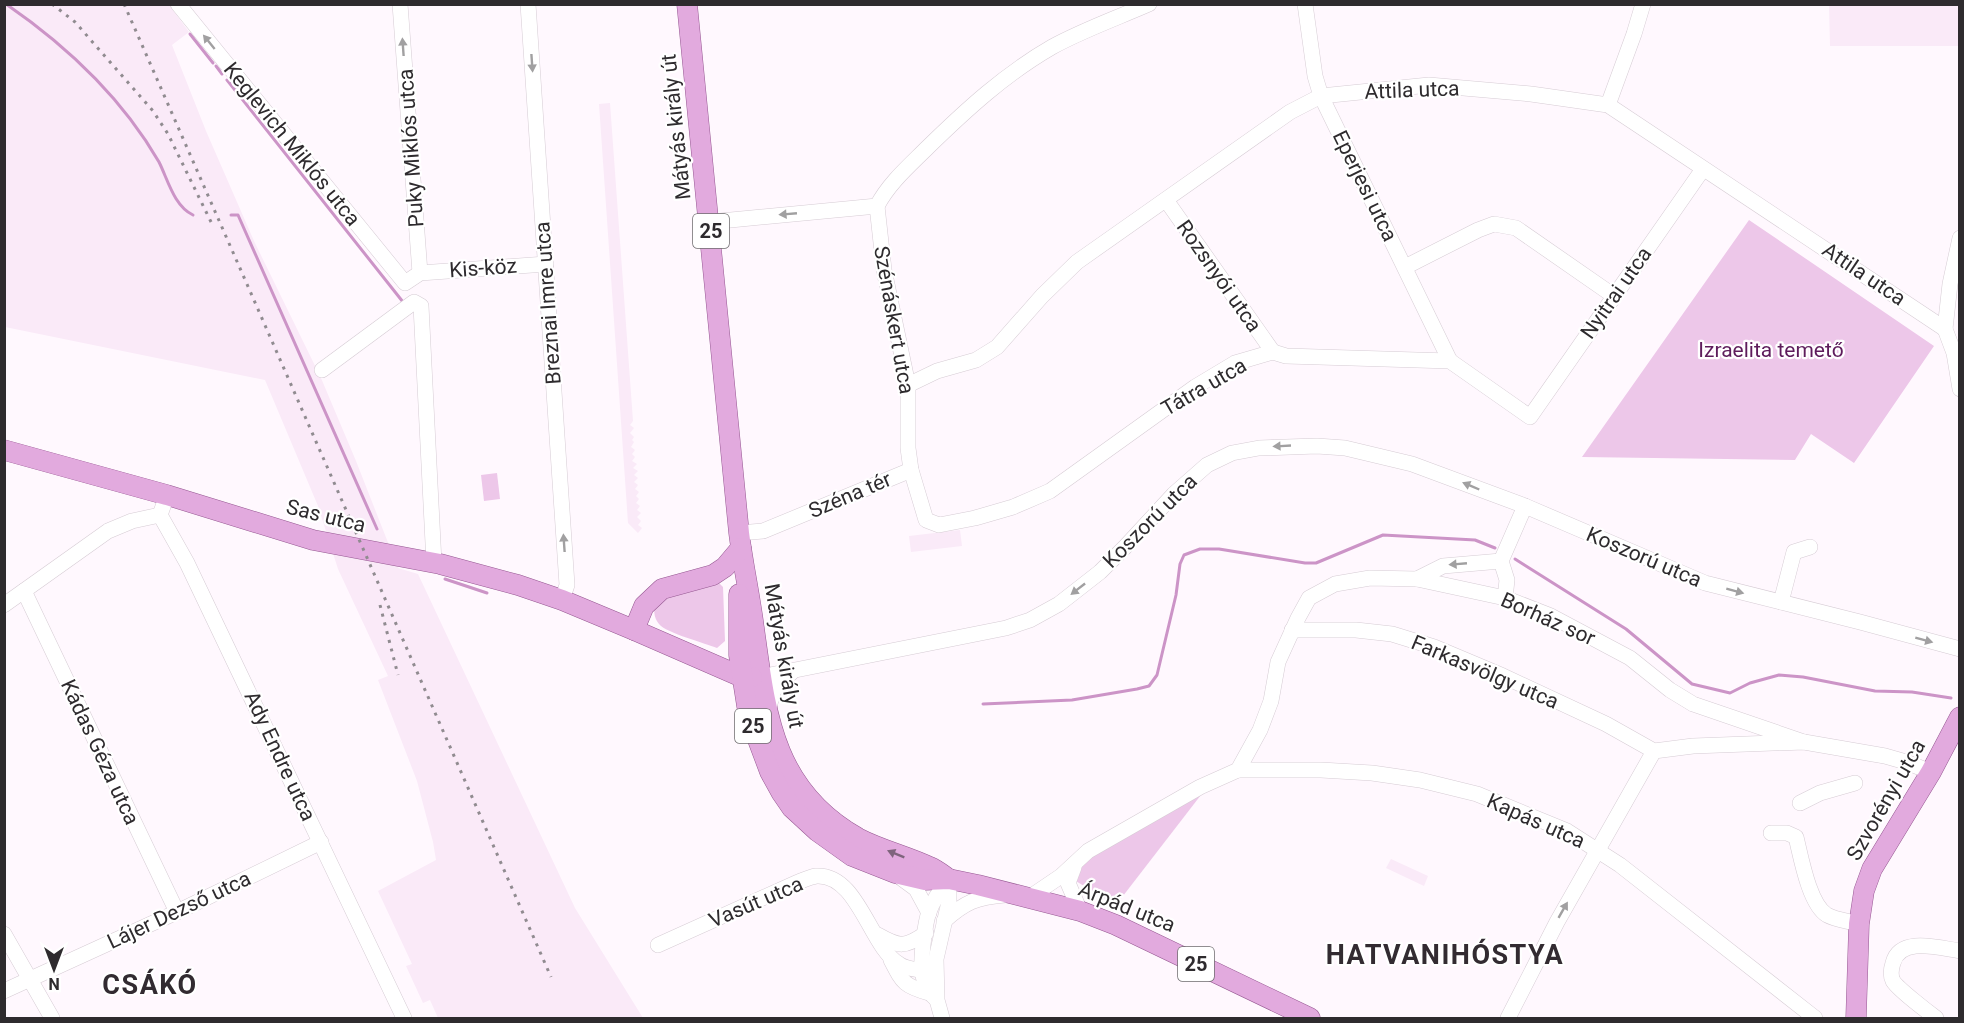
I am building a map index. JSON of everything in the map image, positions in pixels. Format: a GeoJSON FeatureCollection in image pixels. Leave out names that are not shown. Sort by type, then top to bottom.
{"type":"FeatureCollection","features":[{"type":"Feature","properties":{"kind":"main road","name":"Mátyás király út"},"geometry":{"type":"LineString","coordinates":[[687,4],[741,550],[749,593],[751,677],[747,706],[770,772],[792,808],[817,831],[852,856],[895,873],[925,880],[949,879]]}},
{"type":"Feature","properties":{"kind":"main road","name":"Sas utca"},"geometry":{"type":"LineString","coordinates":[[4,450],[167,495],[313,540],[434,563],[518,585],[562,600],[751,677]]}},
{"type":"Feature","properties":{"kind":"main road","name":"Mátyás király út"},"geometry":{"type":"LineString","coordinates":[[741,550],[739,646],[785,762],[803,793],[829,817],[858,838],[932,867],[949,879]]}},
{"type":"Feature","properties":{"kind":"main road"},"geometry":{"type":"LineString","coordinates":[[634,630],[644,606],[662,589],[713,574],[725,567],[741,550]]}},
{"type":"Feature","properties":{"kind":"main road"},"geometry":{"type":"LineString","coordinates":[[713,574],[726,576],[740,589]]}},
{"type":"Feature","properties":{"kind":"main road","name":"Szvorényi utca"},"geometry":{"type":"LineString","coordinates":[[1856,1018],[1859,924],[1864,891],[1872,869],[1931,772],[1959,717]]}},
{"type":"Feature","properties":{"kind":"main road","name":"Árpád utca"},"geometry":{"type":"LineString","coordinates":[[949,879],[1080,911],[1143,937],[1311,1018]]}},
{"type":"Feature","properties":{"kind":"street","name":"Keglevich Miklós utca"},"geometry":{"type":"LineString","coordinates":[[178,4],[405,283],[420,273]]}},
{"type":"Feature","properties":{"kind":"street","name":"Puky Miklós utca"},"geometry":{"type":"LineString","coordinates":[[400,4],[420,273]]}},
{"type":"Feature","properties":{"kind":"street","name":"Breznai Imre utca"},"geometry":{"type":"LineString","coordinates":[[528,4],[567,585],[562,600]]}},
{"type":"Feature","properties":{"kind":"street"},"geometry":{"type":"LineString","coordinates":[[710,222],[877,206],[884,192],[908,167],[998,83],[1053,47],[1149,4]]}},
{"type":"Feature","properties":{"kind":"street","name":"Eperjesi utca"},"geometry":{"type":"LineString","coordinates":[[1305,4],[1315,76],[1321,96],[1450,361]]}},
{"type":"Feature","properties":{"kind":"street"},"geometry":{"type":"LineString","coordinates":[[1608,105],[1643,4]]}},
{"type":"Feature","properties":{"kind":"street","name":"Attila utca"},"geometry":{"type":"LineString","coordinates":[[908,385],[937,371],[976,360],[997,347],[1041,296],[1077,262],[1290,112],[1321,96],[1429,86],[1531,94],[1608,105],[1945,329]]}},
{"type":"Feature","properties":{"kind":"street","name":"Nyitrai utca"},"geometry":{"type":"LineString","coordinates":[[1450,361],[1530,417],[1703,169]]}},
{"type":"Feature","properties":{"kind":"street","name":"Rozsnyói utca"},"geometry":{"type":"LineString","coordinates":[[1166,200],[1273,352]]}},
{"type":"Feature","properties":{"kind":"street","name":"Szénáskert utca"},"geometry":{"type":"LineString","coordinates":[[877,206],[884,270],[908,385],[911,470]]}},
{"type":"Feature","properties":{"kind":"street"},"geometry":{"type":"LineString","coordinates":[[1405,267],[1494,224],[1516,228],[1614,296]]}},
{"type":"Feature","properties":{"kind":"street"},"geometry":{"type":"LineString","coordinates":[[1959,238],[1950,284],[1945,329],[1954,353],[1959,389]]}},
{"type":"Feature","properties":{"kind":"street","name":"Kis-köz"},"geometry":{"type":"LineString","coordinates":[[420,273],[546,264]]}},
{"type":"Feature","properties":{"kind":"street"},"geometry":{"type":"LineString","coordinates":[[322,370],[414,302],[421,306],[434,563]]}},
{"type":"Feature","properties":{"kind":"street","name":"Tátra utca"},"geometry":{"type":"LineString","coordinates":[[926,520],[939,525],[975,518],[1013,507],[1050,491],[1195,387],[1235,363],[1273,352],[1286,356],[1450,361]]}},
{"type":"Feature","properties":{"kind":"street","name":"Koszorú utca"},"geometry":{"type":"LineString","coordinates":[[751,677],[793,671],[1006,628],[1029,620],[1059,604],[1100,572],[1174,494],[1207,465],[1232,453],[1285,446],[1345,448],[1412,464],[1525,507],[1705,583],[1959,649]]}},
{"type":"Feature","properties":{"kind":"street","name":"Széna tér"},"geometry":{"type":"LineString","coordinates":[[741,550],[764,531],[911,470],[926,520]]}},
{"type":"Feature","properties":{"kind":"street"},"geometry":{"type":"LineString","coordinates":[[4,605],[108,531],[132,521],[160,515],[167,495]]}},
{"type":"Feature","properties":{"kind":"street"},"geometry":{"type":"LineString","coordinates":[[1505,598],[1507,580],[1501,561],[1525,507]]}},
{"type":"Feature","properties":{"kind":"street","name":"Ady Endre utca"},"geometry":{"type":"LineString","coordinates":[[160,515],[188,563],[404,1018]]}},
{"type":"Feature","properties":{"kind":"street"},"geometry":{"type":"LineString","coordinates":[[1781,602],[1794,552],[1810,547]]}},
{"type":"Feature","properties":{"kind":"street"},"geometry":{"type":"LineString","coordinates":[[1417,579],[1443,566],[1501,561]]}},
{"type":"Feature","properties":{"kind":"street","name":"Borház sor"},"geometry":{"type":"LineString","coordinates":[[1292,630],[1309,598],[1335,584],[1370,578],[1417,579],[1505,598],[1551,616],[1630,658],[1670,690],[1693,704],[1804,742]]}},
{"type":"Feature","properties":{"kind":"street","name":"Kádas Géza utca"},"geometry":{"type":"LineString","coordinates":[[24,591],[177,912]]}},
{"type":"Feature","properties":{"kind":"street"},"geometry":{"type":"LineString","coordinates":[[944,921],[973,900],[990,896],[1024,896],[1048,886],[1088,851],[1118,832],[1200,787],[1238,770],[1260,730],[1271,701],[1278,662],[1292,630]]}},
{"type":"Feature","properties":{"kind":"street","name":"Farkasvölgy utca"},"geometry":{"type":"LineString","coordinates":[[1292,630],[1356,630],[1383,633],[1434,647],[1606,724],[1654,751]]}},
{"type":"Feature","properties":{"kind":"street"},"geometry":{"type":"LineString","coordinates":[[767,714],[774,690],[793,671]]}},
{"type":"Feature","properties":{"kind":"street"},"geometry":{"type":"LineString","coordinates":[[1508,1018],[1557,922],[1654,751],[1694,746],[1804,742],[1885,756],[1931,772]]}},
{"type":"Feature","properties":{"kind":"street","name":"Kapás utca"},"geometry":{"type":"LineString","coordinates":[[1238,770],[1322,770],[1372,773],[1420,780],[1476,794],[1567,831],[1620,865],[1815,1018]]}},
{"type":"Feature","properties":{"kind":"street"},"geometry":{"type":"LineString","coordinates":[[1800,803],[1820,793],[1855,783]]}},
{"type":"Feature","properties":{"kind":"street"},"geometry":{"type":"LineString","coordinates":[[1771,834],[1787,834],[1796,837],[1804,870],[1818,908],[1829,916],[1859,924]]}},
{"type":"Feature","properties":{"kind":"street","name":"Lájer Dezső utca"},"geometry":{"type":"LineString","coordinates":[[4,991],[177,912],[321,842]]}},
{"type":"Feature","properties":{"kind":"street"},"geometry":{"type":"LineString","coordinates":[[1076,863],[1068,884],[1080,911]]}},
{"type":"Feature","properties":{"kind":"street"},"geometry":{"type":"LineString","coordinates":[[895,873],[916,889],[929,913]]}},
{"type":"Feature","properties":{"kind":"street","name":"Vasút utca"},"geometry":{"type":"LineString","coordinates":[[658,945],[798,882],[817,876],[832,879],[847,890],[902,980],[911,988],[934,994]]}},
{"type":"Feature","properties":{"kind":"street"},"geometry":{"type":"LineString","coordinates":[[942,1018],[934,994],[921,970],[929,913],[949,879]]}},
{"type":"Feature","properties":{"kind":"street"},"geometry":{"type":"LineString","coordinates":[[934,994],[936,959],[949,902],[949,879]]}},
{"type":"Feature","properties":{"kind":"street"},"geometry":{"type":"LineString","coordinates":[[875,933],[894,944],[912,943],[926,933]]}},
{"type":"Feature","properties":{"kind":"street"},"geometry":{"type":"LineString","coordinates":[[4,934],[52,1018]]}},
{"type":"Feature","properties":{"kind":"street"},"geometry":{"type":"LineString","coordinates":[[1936,1018],[1893,982],[1891,970],[1895,955],[1907,947],[1924,946],[1959,951]]}},
{"type":"Feature","properties":{"kind":"street"},"geometry":{"type":"LineString","coordinates":[[890,958],[906,968],[921,970],[936,959]]}},
{"type":"Feature","properties":{"kind":"shaded area"},"geometry":{"type":"Polygon","coordinates":[[[4,5],[169,5],[189,32],[172,45],[206,131],[254,241],[321,378],[398,568],[418,574],[575,908],[643,1018],[438,1018],[430,1000],[423,1003],[406,966],[412,964],[378,891],[436,860],[433,842],[417,781],[378,680],[388,676],[338,569],[318,506],[265,380],[5,327],[4,5]]]}},
{"type":"Feature","properties":{"kind":"shaded area"},"geometry":{"type":"Polygon","coordinates":[[[1829,5],[1959,5],[1959,46],[1830,46],[1829,5]]]}},
{"type":"Feature","properties":{"kind":"shaded area"},"geometry":{"type":"Polygon","coordinates":[[[610,103],[633,421],[630,425],[634,428],[630,433],[634,437],[631,447],[635,450],[632,454],[635,457],[632,461],[637,464],[633,468],[638,471],[634,475],[638,478],[634,482],[638,485],[635,489],[639,492],[636,496],[639,499],[636,503],[640,506],[637,510],[641,513],[637,517],[641,521],[638,525],[642,528],[638,533],[628,523],[599,104],[610,103]]]}},
{"type":"Feature","properties":{"kind":"shaded area"},"geometry":{"type":"Polygon","coordinates":[[[960,530],[962,546],[911,552],[909,536],[960,530]]]}},
{"type":"Feature","properties":{"kind":"shaded area"},"geometry":{"type":"Polygon","coordinates":[[[1391,859],[1428,876],[1424,886],[1386,868],[1391,859]]]}},
{"type":"Feature","properties":{"kind":"green space","name":"Izraelita temető"},"geometry":{"type":"Polygon","coordinates":[[[1749,220],[1934,346],[1854,463],[1811,434],[1795,460],[1582,457],[1749,220]]]}},
{"type":"Feature","properties":{"kind":"green space"},"geometry":{"type":"Polygon","coordinates":[[[497,473],[500,499],[484,501],[481,475],[497,473]]]}},
{"type":"Feature","properties":{"kind":"green space"},"geometry":{"type":"Polygon","coordinates":[[[717,581],[723,587],[725,641],[717,648],[669,631],[659,624],[654,613],[655,601],[717,581]]]}},
{"type":"Feature","properties":{"kind":"green space"},"geometry":{"type":"Polygon","coordinates":[[[1204,791],[1116,905],[1074,880],[1081,863],[1204,791]]]}},
{"type":"Feature","properties":{"kind":"waterway"},"geometry":{"type":"LineString","coordinates":[[6,4],[50,37],[92,75],[110,95],[128,116],[159,162],[176,199],[186,211],[193,215]]}},
{"type":"Feature","properties":{"kind":"waterway"},"geometry":{"type":"LineString","coordinates":[[190,34],[213,63]]}},
{"type":"Feature","properties":{"kind":"waterway"},"geometry":{"type":"LineString","coordinates":[[216,66],[222,74]]}},
{"type":"Feature","properties":{"kind":"waterway"},"geometry":{"type":"LineString","coordinates":[[227,80],[403,302]]}},
{"type":"Feature","properties":{"kind":"waterway"},"geometry":{"type":"LineString","coordinates":[[231,215],[238,215],[377,529]]}},
{"type":"Feature","properties":{"kind":"waterway"},"geometry":{"type":"LineString","coordinates":[[983,704],[1072,700],[1149,686],[1157,675],[1176,595],[1180,564],[1184,555],[1200,549],[1219,549],[1316,563],[1383,535],[1475,540],[1495,548]]}},
{"type":"Feature","properties":{"kind":"waterway"},"geometry":{"type":"LineString","coordinates":[[1515,559],[1626,629],[1692,684],[1730,693],[1750,683],[1779,675],[1803,677],[1875,691],[1912,692],[1951,698]]}},
{"type":"Feature","properties":{"kind":"waterway"},"geometry":{"type":"LineString","coordinates":[[445,579],[487,593]]}},
{"type":"Feature","properties":{"kind":"railway"},"geometry":{"type":"LineString","coordinates":[[52,4],[75,22],[153,111],[168,134],[213,226]]}},
{"type":"Feature","properties":{"kind":"railway"},"geometry":{"type":"LineString","coordinates":[[124,4],[551,977]]}},
{"type":"Feature","properties":{"kind":"railway"},"geometry":{"type":"LineString","coordinates":[[380,605],[398,675]]}},
{"type":"Feature","properties":{"kind":"district","name":"HATVANIHÓSTYA"},"geometry":{"type":"Point","coordinates":[1445,955]}},
{"type":"Feature","properties":{"kind":"district","name":"CSÁKÓ"},"geometry":{"type":"Point","coordinates":[150,985]}}]}
